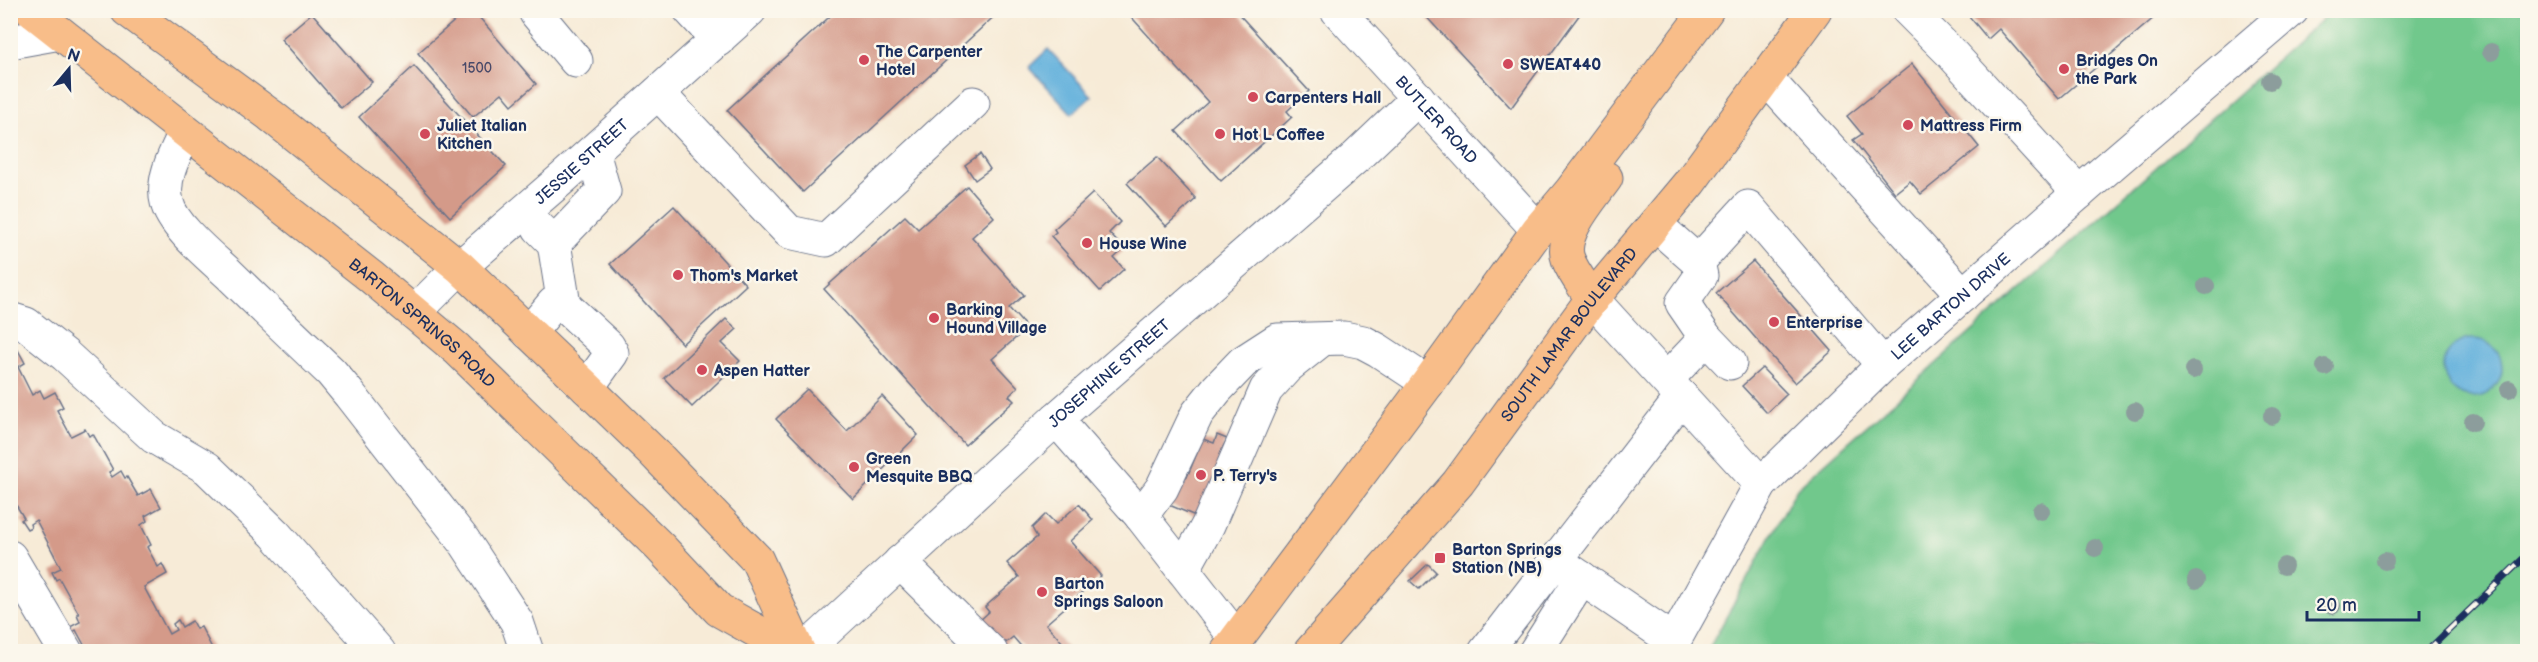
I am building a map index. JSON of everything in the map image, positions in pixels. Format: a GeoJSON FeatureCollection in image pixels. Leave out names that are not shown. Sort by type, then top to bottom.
{"type":"FeatureCollection","features":[{"type":"Feature","properties":{"kind":"main road","name":"BARTON SPRINGS ROAD"},"geometry":{"type":"LineString","coordinates":[[31,10],[185,133],[251,182],[457,350],[660,547],[719,610],[796,651]]}},
{"type":"Feature","properties":{"kind":"main road"},"geometry":{"type":"LineString","coordinates":[[1232,645],[1428,383],[1538,230],[1614,135],[1707,10]]}},
{"type":"Feature","properties":{"kind":"main road","name":"SOUTH LAMAR BOULEVARD"},"geometry":{"type":"LineString","coordinates":[[1310,651],[1458,483],[1592,299],[1690,182],[1815,10]]}},
{"type":"Feature","properties":{"kind":"main road","name":"BARTON SPRINGS ROAD"},"geometry":{"type":"LineString","coordinates":[[127,11],[270,115],[460,267],[587,388],[654,453],[757,560],[796,651]]}},
{"type":"Feature","properties":{"kind":"main road"},"geometry":{"type":"LineString","coordinates":[[1592,299],[1568,259],[1566,244],[1571,229],[1606,177],[1614,135]]}},
{"type":"Feature","properties":{"kind":"street"},"geometry":{"type":"LineString","coordinates":[[539,10],[536,13],[576,61]]}},
{"type":"Feature","properties":{"kind":"street"},"geometry":{"type":"LineString","coordinates":[[690,10],[718,40]]}},
{"type":"Feature","properties":{"kind":"street","name":"JESSIE STREET"},"geometry":{"type":"LineString","coordinates":[[414,313],[460,267],[593,152],[750,10]]}},
{"type":"Feature","properties":{"kind":"street","name":"BUTLER ROAD"},"geometry":{"type":"LineString","coordinates":[[1337,10],[1538,230]]}},
{"type":"Feature","properties":{"kind":"street"},"geometry":{"type":"LineString","coordinates":[[1908,10],[1950,52],[2079,193]]}},
{"type":"Feature","properties":{"kind":"street","name":"LEE BARTON DRIVE"},"geometry":{"type":"LineString","coordinates":[[1671,646],[1761,484],[1883,365],[2292,10]]}},
{"type":"Feature","properties":{"kind":"street"},"geometry":{"type":"LineString","coordinates":[[10,42],[60,33]]}},
{"type":"Feature","properties":{"kind":"street"},"geometry":{"type":"LineString","coordinates":[[1766,78],[1963,295]]}},
{"type":"Feature","properties":{"kind":"street"},"geometry":{"type":"LineString","coordinates":[[658,93],[789,232],[826,240],[973,103]]}},
{"type":"Feature","properties":{"kind":"street","name":"JOSEPHINE STREET"},"geometry":{"type":"LineString","coordinates":[[803,651],[1056,419],[1355,158],[1418,98]]}},
{"type":"Feature","properties":{"kind":"street"},"geometry":{"type":"LineString","coordinates":[[185,133],[167,177],[165,195],[170,213],[195,241],[331,372],[350,395],[464,541],[517,622],[527,651]]}},
{"type":"Feature","properties":{"kind":"street"},"geometry":{"type":"LineString","coordinates":[[554,243],[604,190],[593,152]]}},
{"type":"Feature","properties":{"kind":"street"},"geometry":{"type":"LineString","coordinates":[[1698,262],[1748,207],[1883,365]]}},
{"type":"Feature","properties":{"kind":"street"},"geometry":{"type":"LineString","coordinates":[[523,212],[554,243],[564,305]]}},
{"type":"Feature","properties":{"kind":"street"},"geometry":{"type":"LineString","coordinates":[[1655,224],[1698,262],[1701,276],[1682,303],[1706,338],[1730,363]]}},
{"type":"Feature","properties":{"kind":"street"},"geometry":{"type":"LineString","coordinates":[[1592,299],[1761,484]]}},
{"type":"Feature","properties":{"kind":"street"},"geometry":{"type":"LineString","coordinates":[[528,333],[553,304],[564,305],[608,346],[612,353],[587,388]]}},
{"type":"Feature","properties":{"kind":"street"},"geometry":{"type":"LineString","coordinates":[[10,319],[26,324],[65,355],[154,437],[207,468],[275,534],[379,651]]}},
{"type":"Feature","properties":{"kind":"street"},"geometry":{"type":"LineString","coordinates":[[1141,516],[1162,488],[1197,414],[1217,388],[1243,362],[1277,340],[1344,338],[1363,342],[1428,383]]}},
{"type":"Feature","properties":{"kind":"street"},"geometry":{"type":"LineString","coordinates":[[1485,651],[1555,560],[1706,338]]}},
{"type":"Feature","properties":{"kind":"street"},"geometry":{"type":"LineString","coordinates":[[1183,570],[1208,525],[1266,390],[1287,367],[1321,340]]}},
{"type":"Feature","properties":{"kind":"street"},"geometry":{"type":"LineString","coordinates":[[1056,419],[1141,516],[1183,570],[1232,645]]}},
{"type":"Feature","properties":{"kind":"street"},"geometry":{"type":"LineString","coordinates":[[10,557],[66,651]]}},
{"type":"Feature","properties":{"kind":"street"},"geometry":{"type":"LineString","coordinates":[[1555,560],[1671,646]]}},
{"type":"Feature","properties":{"kind":"street"},"geometry":{"type":"LineString","coordinates":[[900,562],[991,651]]}},
{"type":"Feature","properties":{"kind":"street"},"geometry":{"type":"LineString","coordinates":[[1535,651],[1581,578]]}},
{"type":"Feature","properties":{"kind":"green space"},"geometry":{"type":"Polygon","coordinates":[[[2331,11],[2527,11],[2527,651],[1707,652],[1797,488],[2331,11]]]}},
{"type":"Feature","properties":{"kind":"water"},"geometry":{"type":"Polygon","coordinates":[[[1048,49],[1092,96],[1072,114],[1029,67],[1048,49]]]}},
{"type":"Feature","properties":{"kind":"water"},"geometry":{"type":"Polygon","coordinates":[[[2467,339],[2479,339],[2494,347],[2502,362],[2502,374],[2494,389],[2479,397],[2467,397],[2452,389],[2444,374],[2444,362],[2452,347],[2467,339]]]}},
{"type":"Feature","properties":{"kind":"building"},"geometry":{"type":"Polygon","coordinates":[[[467,10],[473,10],[536,84],[512,105],[502,93],[473,117],[418,53],[467,10]]]}},
{"type":"Feature","properties":{"kind":"building","name":"The Carpenter Hotel"},"geometry":{"type":"Polygon","coordinates":[[[837,10],[1001,10],[803,192],[727,110],[837,10]]]}},
{"type":"Feature","properties":{"kind":"building","name":"Carpenters Hall"},"geometry":{"type":"Polygon","coordinates":[[[1125,10],[1235,10],[1309,91],[1287,111],[1292,117],[1221,181],[1176,131],[1208,102],[1125,10]]]}},
{"type":"Feature","properties":{"kind":"building"},"geometry":{"type":"Polygon","coordinates":[[[1420,10],[1583,10],[1511,108],[1420,10]]]}},
{"type":"Feature","properties":{"kind":"building","name":"Bridges On the Park"},"geometry":{"type":"Polygon","coordinates":[[[1964,10],[2163,10],[2059,99],[1999,29],[1988,39],[1964,10]]]}},
{"type":"Feature","properties":{"kind":"building"},"geometry":{"type":"Polygon","coordinates":[[[312,13],[372,82],[341,108],[281,39],[312,13]]]}},
{"type":"Feature","properties":{"kind":"building","name":"Mattress Firm"},"geometry":{"type":"Polygon","coordinates":[[[1912,64],[1979,147],[1921,194],[1910,181],[1895,193],[1853,140],[1862,134],[1847,116],[1912,64]]]}},
{"type":"Feature","properties":{"kind":"building","name":"Juliet Italian Kitchen"},"geometry":{"type":"Polygon","coordinates":[[[414,66],[506,166],[450,217],[359,117],[414,66]]]}},
{"type":"Feature","properties":{"kind":"building"},"geometry":{"type":"Polygon","coordinates":[[[980,154],[990,169],[975,180],[965,165],[980,154]]]}},
{"type":"Feature","properties":{"kind":"building"},"geometry":{"type":"Polygon","coordinates":[[[1157,157],[1196,199],[1166,226],[1127,183],[1157,157]]]}},
{"type":"Feature","properties":{"kind":"building","name":"Barking Hound Village"},"geometry":{"type":"Polygon","coordinates":[[[967,186],[994,217],[972,237],[1024,295],[1009,308],[1027,328],[992,359],[1018,387],[1009,396],[1014,401],[965,445],[824,289],[905,216],[918,229],[967,186]]]}},
{"type":"Feature","properties":{"kind":"building","name":"House Wine"},"geometry":{"type":"Polygon","coordinates":[[[1093,193],[1120,222],[1109,233],[1124,249],[1114,258],[1124,269],[1100,291],[1051,236],[1056,232],[1054,229],[1093,193]]]}},
{"type":"Feature","properties":{"kind":"building","name":"Thom's Market"},"geometry":{"type":"Polygon","coordinates":[[[674,206],[746,285],[682,344],[610,264],[674,206]]]}},
{"type":"Feature","properties":{"kind":"building","name":"Enterprise"},"geometry":{"type":"Polygon","coordinates":[[[1753,261],[1832,351],[1795,383],[1716,293],[1753,261]]]}},
{"type":"Feature","properties":{"kind":"building","name":"Aspen Hatter"},"geometry":{"type":"Polygon","coordinates":[[[726,319],[737,329],[722,343],[740,361],[692,407],[664,378],[726,319]]]}},
{"type":"Feature","properties":{"kind":"building"},"geometry":{"type":"Polygon","coordinates":[[[18,350],[25,363],[18,367],[32,395],[40,390],[44,398],[55,392],[63,407],[57,410],[71,436],[85,429],[89,436],[93,434],[113,470],[109,472],[112,477],[121,471],[138,496],[151,489],[161,507],[145,516],[147,521],[141,525],[151,545],[147,547],[158,567],[162,564],[167,574],[144,587],[169,634],[176,630],[173,624],[178,620],[182,627],[192,621],[196,629],[201,627],[214,652],[88,652],[76,630],[73,632],[70,627],[80,622],[77,614],[79,614],[59,578],[56,580],[52,572],[61,568],[36,520],[27,529],[21,520],[24,518],[10,495],[10,354],[18,350]]]}},
{"type":"Feature","properties":{"kind":"building"},"geometry":{"type":"Polygon","coordinates":[[[1762,368],[1787,394],[1767,413],[1742,386],[1762,368]]]}},
{"type":"Feature","properties":{"kind":"building","name":"Green Mesquite BBQ"},"geometry":{"type":"Polygon","coordinates":[[[807,389],[847,431],[882,396],[918,435],[853,499],[776,419],[807,389]]]}},
{"type":"Feature","properties":{"kind":"building","name":"P. Terry's"},"geometry":{"type":"Polygon","coordinates":[[[1217,435],[1227,439],[1223,447],[1229,450],[1205,520],[1162,502],[1175,473],[1187,477],[1203,439],[1214,443],[1217,435]]]}},
{"type":"Feature","properties":{"kind":"building","name":"Barton Springs Saloon"},"geometry":{"type":"Polygon","coordinates":[[[1079,504],[1093,520],[1070,541],[1101,576],[1046,624],[1071,652],[1026,652],[1013,637],[1002,646],[979,621],[989,612],[985,607],[1019,577],[1007,563],[1037,537],[1032,528],[1046,514],[1056,524],[1079,504]]]}},
{"type":"Feature","properties":{"kind":"building"},"geometry":{"type":"Polygon","coordinates":[[[1428,564],[1436,572],[1419,589],[1410,581],[1428,564]]]}},
{"type":"Feature","properties":{"kind":"railway"},"geometry":{"type":"LineString","coordinates":[[2426,652],[2528,554]]}},
{"type":"Feature","properties":{"kind":"place","name":"The Carpenter Hotel"},"geometry":{"type":"Point","coordinates":[864,60]}},
{"type":"Feature","properties":{"kind":"place","name":"SWEAT440"},"geometry":{"type":"Point","coordinates":[1508,64]}},
{"type":"Feature","properties":{"kind":"place","name":"Bridges On the Park"},"geometry":{"type":"Point","coordinates":[2064,69]}},
{"type":"Feature","properties":{"kind":"place","name":"Carpenters Hall"},"geometry":{"type":"Point","coordinates":[1253,97]}},
{"type":"Feature","properties":{"kind":"place","name":"Mattress Firm"},"geometry":{"type":"Point","coordinates":[1908,125]}},
{"type":"Feature","properties":{"kind":"place","name":"Juliet Italian Kitchen"},"geometry":{"type":"Point","coordinates":[425,134]}},
{"type":"Feature","properties":{"kind":"place","name":"Hot L Coffee"},"geometry":{"type":"Point","coordinates":[1220,134]}},
{"type":"Feature","properties":{"kind":"place","name":"House Wine"},"geometry":{"type":"Point","coordinates":[1087,243]}},
{"type":"Feature","properties":{"kind":"place","name":"Thom's Market"},"geometry":{"type":"Point","coordinates":[678,275]}},
{"type":"Feature","properties":{"kind":"place","name":"Barking Hound Village"},"geometry":{"type":"Point","coordinates":[934,318]}},
{"type":"Feature","properties":{"kind":"place","name":"Enterprise"},"geometry":{"type":"Point","coordinates":[1774,322]}},
{"type":"Feature","properties":{"kind":"place","name":"Aspen Hatter"},"geometry":{"type":"Point","coordinates":[702,370]}},
{"type":"Feature","properties":{"kind":"place","name":"Green Mesquite BBQ"},"geometry":{"type":"Point","coordinates":[854,467]}},
{"type":"Feature","properties":{"kind":"place","name":"P. Terry's"},"geometry":{"type":"Point","coordinates":[1201,475]}},
{"type":"Feature","properties":{"kind":"place","name":"Barton Springs Station (NB)"},"geometry":{"type":"Point","coordinates":[1440,558]}},
{"type":"Feature","properties":{"kind":"place","name":"Barton Springs Saloon"},"geometry":{"type":"Point","coordinates":[1042,592]}}]}
